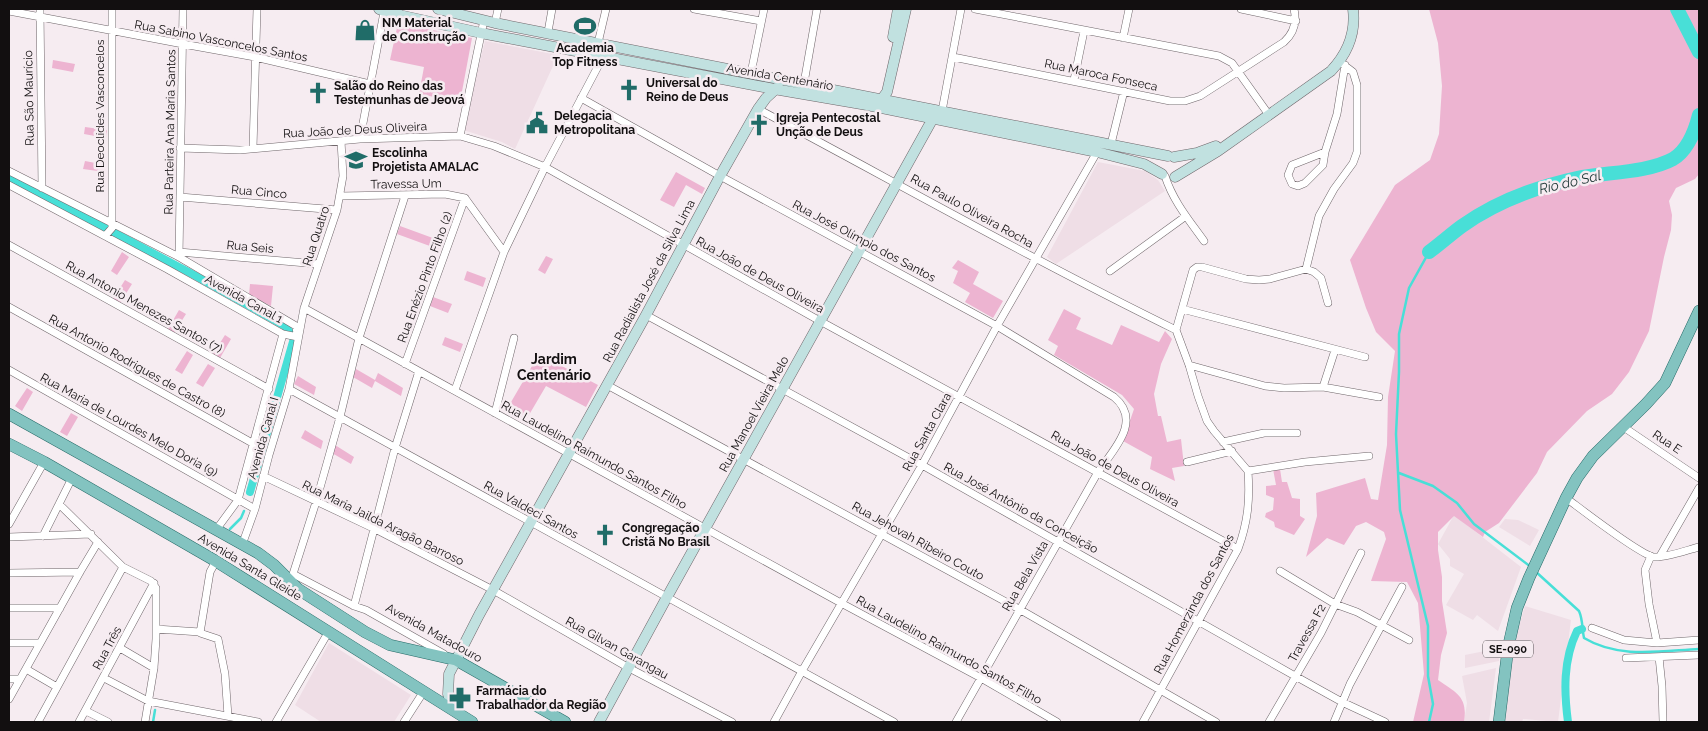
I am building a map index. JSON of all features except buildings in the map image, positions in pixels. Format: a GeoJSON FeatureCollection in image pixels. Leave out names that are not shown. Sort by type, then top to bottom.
{"type":"FeatureCollection","features":[{"type":"Feature","properties":{"kind":"main road","name":"SE-090"},"geometry":{"type":"LineString","coordinates":[[1499,722],[1509,640],[1517,608],[1566,498],[1589,460],[1665,383],[1696,327],[1699,311]]}},
{"type":"Feature","properties":{"kind":"main road","name":"Avenida Santa Gleide"},"geometry":{"type":"LineString","coordinates":[[9,414],[258,553],[292,576],[298,588],[365,632],[390,645],[456,660]]}},
{"type":"Feature","properties":{"kind":"main road","name":"Avenida Santa Gleide"},"geometry":{"type":"LineString","coordinates":[[10,448],[44,462],[216,561],[472,722]]}},
{"type":"Feature","properties":{"kind":"main road","name":"Avenida Matadouro"},"geometry":{"type":"LineString","coordinates":[[456,660],[564,722]]}},
{"type":"Feature","properties":{"kind":"street","name":"Rua Deoclídes Vasconcelos"},"geometry":{"type":"LineString","coordinates":[[109,230],[112,9]]}},
{"type":"Feature","properties":{"kind":"street","name":"Rua Parteira Ana Maria Santos"},"geometry":{"type":"LineString","coordinates":[[179,254],[183,9]]}},
{"type":"Feature","properties":{"kind":"street"},"geometry":{"type":"LineString","coordinates":[[253,148],[257,9]]}},
{"type":"Feature","properties":{"kind":"street"},"geometry":{"type":"LineString","coordinates":[[360,139],[384,11],[401,9]]}},
{"type":"Feature","properties":{"kind":"street"},"geometry":{"type":"LineString","coordinates":[[495,23],[498,9]]}},
{"type":"Feature","properties":{"kind":"street"},"geometry":{"type":"LineString","coordinates":[[552,9],[552,46]]}},
{"type":"Feature","properties":{"kind":"street"},"geometry":{"type":"LineString","coordinates":[[598,43],[606,9]]}},
{"type":"Feature","properties":{"kind":"street"},"geometry":{"type":"LineString","coordinates":[[694,9],[710,10],[761,21]]}},
{"type":"Feature","properties":{"kind":"street"},"geometry":{"type":"LineString","coordinates":[[751,73],[764,9]]}},
{"type":"Feature","properties":{"kind":"street"},"geometry":{"type":"LineString","coordinates":[[804,83],[817,9]]}},
{"type":"Feature","properties":{"kind":"street"},"geometry":{"type":"LineString","coordinates":[[875,103],[885,77],[898,9]]}},
{"type":"Feature","properties":{"kind":"street"},"geometry":{"type":"LineString","coordinates":[[875,103],[887,92],[906,9]]}},
{"type":"Feature","properties":{"kind":"street"},"geometry":{"type":"LineString","coordinates":[[942,111],[961,9]]}},
{"type":"Feature","properties":{"kind":"street"},"geometry":{"type":"LineString","coordinates":[[975,9],[1219,56],[1232,63],[1270,115]]}},
{"type":"Feature","properties":{"kind":"street"},"geometry":{"type":"LineString","coordinates":[[1122,38],[1128,9]]}},
{"type":"Feature","properties":{"kind":"street"},"geometry":{"type":"LineString","coordinates":[[1240,9],[1296,21],[1294,9]]}},
{"type":"Feature","properties":{"kind":"street"},"geometry":{"type":"LineString","coordinates":[[1325,152],[1292,165],[1288,175],[1292,184],[1301,185],[1323,165],[1325,152],[1337,114],[1342,63],[1353,34],[1353,9]]}},
{"type":"Feature","properties":{"kind":"street","name":"Avenida Centenário"},"geometry":{"type":"LineString","coordinates":[[443,10],[495,23],[804,83],[932,120],[1097,152],[1144,164],[1167,176]]}},
{"type":"Feature","properties":{"kind":"street","name":"Rua Sabino Vasconcelos Santos"},"geometry":{"type":"LineString","coordinates":[[9,11],[40,13],[111,31],[255,57],[370,84]]}},
{"type":"Feature","properties":{"kind":"street","name":"Avenida Centenário"},"geometry":{"type":"LineString","coordinates":[[384,11],[481,33],[774,89],[942,111],[1171,157]]}},
{"type":"Feature","properties":{"kind":"street","name":"Rua São Maurício"},"geometry":{"type":"LineString","coordinates":[[40,13],[42,188]]}},
{"type":"Feature","properties":{"kind":"street"},"geometry":{"type":"LineString","coordinates":[[460,136],[484,20]]}},
{"type":"Feature","properties":{"kind":"street","name":"Rua Maroca Fonseca"},"geometry":{"type":"LineString","coordinates":[[953,57],[1074,80],[1170,101],[1185,101],[1206,92],[1284,42],[1296,21]]}},
{"type":"Feature","properties":{"kind":"street"},"geometry":{"type":"LineString","coordinates":[[1074,80],[1084,31]]}},
{"type":"Feature","properties":{"kind":"street"},"geometry":{"type":"LineString","coordinates":[[455,390],[504,252],[544,167],[604,55]]}},
{"type":"Feature","properties":{"kind":"street"},"geometry":{"type":"LineString","coordinates":[[1167,176],[1218,151],[1342,63]]}},
{"type":"Feature","properties":{"kind":"street"},"geometry":{"type":"LineString","coordinates":[[1306,269],[1320,216],[1334,189],[1353,163],[1357,152],[1357,85],[1353,72],[1342,63]]}},
{"type":"Feature","properties":{"kind":"street","name":"Rua Radialista José da Silva Lima"},"geometry":{"type":"LineString","coordinates":[[453,709],[448,694],[448,682],[456,660],[493,590],[758,109],[774,89],[788,81]]}},
{"type":"Feature","properties":{"kind":"street"},"geometry":{"type":"LineString","coordinates":[[1111,144],[1124,92]]}},
{"type":"Feature","properties":{"kind":"street","name":"Rua José Olímpio dos Santos"},"geometry":{"type":"LineString","coordinates":[[581,98],[720,176],[997,326],[1114,397],[1122,405],[1128,416]]}},
{"type":"Feature","properties":{"kind":"street","name":"Rua Paulo Oliveira Rocha"},"geometry":{"type":"LineString","coordinates":[[758,109],[897,182],[1036,260],[1176,330]]}},
{"type":"Feature","properties":{"kind":"street","name":"Rua Manoel Vieira Melo"},"geometry":{"type":"LineString","coordinates":[[599,722],[932,120]]}},
{"type":"Feature","properties":{"kind":"street"},"geometry":{"type":"LineString","coordinates":[[1204,241],[1172,194],[1167,176],[1160,164],[1161,160],[1204,151],[1241,134]]}},
{"type":"Feature","properties":{"kind":"street","name":"Rua João de Deus Oliveira"},"geometry":{"type":"LineString","coordinates":[[180,148],[240,150],[360,139],[460,136],[494,146],[544,167],[820,321],[1238,549]]}},
{"type":"Feature","properties":{"kind":"street","name":"Rua Quatro"},"geometry":{"type":"LineString","coordinates":[[298,337],[304,308],[337,210],[343,170],[341,141]]}},
{"type":"Feature","properties":{"kind":"street","name":"Rua Santa Clara"},"geometry":{"type":"LineString","coordinates":[[774,722],[881,533],[922,465],[997,326],[1097,152]]}},
{"type":"Feature","properties":{"kind":"street"},"geometry":{"type":"LineString","coordinates":[[1167,176],[1181,168],[1179,162],[1171,157]]}},
{"type":"Feature","properties":{"kind":"street","name":"Avenida Canal 1"},"geometry":{"type":"LineString","coordinates":[[9,171],[42,188],[283,334],[238,500],[216,530]]}},
{"type":"Feature","properties":{"kind":"street","name":"Avenida Canal 1"},"geometry":{"type":"LineString","coordinates":[[9,185],[109,230],[179,254],[296,326],[298,337]]}},
{"type":"Feature","properties":{"kind":"street","name":"Travessa Um"},"geometry":{"type":"LineString","coordinates":[[340,196],[445,194],[465,198]]}},
{"type":"Feature","properties":{"kind":"street"},"geometry":{"type":"LineString","coordinates":[[292,576],[316,502],[340,417],[358,338],[405,196]]}},
{"type":"Feature","properties":{"kind":"street","name":"Rua Cinco"},"geometry":{"type":"LineString","coordinates":[[180,197],[337,210]]}},
{"type":"Feature","properties":{"kind":"street"},"geometry":{"type":"LineString","coordinates":[[465,198],[504,252]]}},
{"type":"Feature","properties":{"kind":"street","name":"Rua Enézio Pinto Filho (2)"},"geometry":{"type":"LineString","coordinates":[[405,364],[465,198]]}},
{"type":"Feature","properties":{"kind":"street"},"geometry":{"type":"LineString","coordinates":[[1110,271],[1186,216]]}},
{"type":"Feature","properties":{"kind":"street","name":"Rua Antonio Menezes Santos (7)"},"geometry":{"type":"LineString","coordinates":[[9,245],[269,389]]}},
{"type":"Feature","properties":{"kind":"street","name":"Rua Seis"},"geometry":{"type":"LineString","coordinates":[[179,254],[318,264]]}},
{"type":"Feature","properties":{"kind":"street"},"geometry":{"type":"LineString","coordinates":[[1328,303],[1321,278],[1306,269],[1270,279],[1259,280],[1246,279],[1197,267],[1193,270],[1176,330],[1207,421],[1214,432],[1248,471],[1305,462],[1369,456]]}},
{"type":"Feature","properties":{"kind":"street","name":"Rua Antonio Rodrigues de Castro (8)"},"geometry":{"type":"LineString","coordinates":[[9,307],[254,444]]}},
{"type":"Feature","properties":{"kind":"street","name":"Rua Laudelino Raimundo Santos Filho"},"geometry":{"type":"LineString","coordinates":[[304,308],[568,454],[981,678],[1057,722]]}},
{"type":"Feature","properties":{"kind":"street"},"geometry":{"type":"LineString","coordinates":[[1182,309],[1365,357]]}},
{"type":"Feature","properties":{"kind":"street","name":"Rua José Antônio da Conceição"},"geometry":{"type":"LineString","coordinates":[[646,315],[782,391],[922,465],[1342,702],[1385,722]]}},
{"type":"Feature","properties":{"kind":"street"},"geometry":{"type":"LineString","coordinates":[[283,334],[298,337]]}},
{"type":"Feature","properties":{"kind":"street","name":"Avenida Canal I"},"geometry":{"type":"LineString","coordinates":[[242,544],[255,509],[289,389],[298,337]]}},
{"type":"Feature","properties":{"kind":"street"},"geometry":{"type":"LineString","coordinates":[[495,413],[514,338]]}},
{"type":"Feature","properties":{"kind":"street"},"geometry":{"type":"LineString","coordinates":[[1323,387],[1335,350]]}},
{"type":"Feature","properties":{"kind":"street"},"geometry":{"type":"LineString","coordinates":[[1189,365],[1274,387],[1323,387],[1379,397]]}},
{"type":"Feature","properties":{"kind":"street","name":"Rua Maria de Lourdes Melo Doria (9)"},"geometry":{"type":"LineString","coordinates":[[9,370],[255,509]]}},
{"type":"Feature","properties":{"kind":"street"},"geometry":{"type":"LineString","coordinates":[[354,606],[395,448],[419,371]]}},
{"type":"Feature","properties":{"kind":"street","name":"Rua Jehovah Ribeiro Couto"},"geometry":{"type":"LineString","coordinates":[[607,384],[1019,609],[1216,722]]}},
{"type":"Feature","properties":{"kind":"street","name":"Rua Valdeci Santos"},"geometry":{"type":"LineString","coordinates":[[289,389],[894,722]]}},
{"type":"Feature","properties":{"kind":"street","name":"Rua Bela Vista"},"geometry":{"type":"LineString","coordinates":[[956,722],[1098,472],[1123,435],[1128,416]]}},
{"type":"Feature","properties":{"kind":"street","name":"Rua E"},"geometry":{"type":"LineString","coordinates":[[1622,426],[1699,478]]}},
{"type":"Feature","properties":{"kind":"street"},"geometry":{"type":"LineString","coordinates":[[1223,442],[1264,433],[1296,433]]}},
{"type":"Feature","properties":{"kind":"street"},"geometry":{"type":"LineString","coordinates":[[1187,462],[1232,451]]}},
{"type":"Feature","properties":{"kind":"street"},"geometry":{"type":"LineString","coordinates":[[9,524],[44,462]]}},
{"type":"Feature","properties":{"kind":"street","name":"Rua Homerzinda dos Santos"},"geometry":{"type":"LineString","coordinates":[[1143,722],[1238,549],[1247,521],[1248,471]]}},
{"type":"Feature","properties":{"kind":"street","name":"Rua Maria Jailda Aragão Barroso"},"geometry":{"type":"LineString","coordinates":[[264,476],[375,529],[493,590]]}},
{"type":"Feature","properties":{"kind":"street"},"geometry":{"type":"LineString","coordinates":[[43,536],[72,478]]}},
{"type":"Feature","properties":{"kind":"street"},"geometry":{"type":"LineString","coordinates":[[1660,556],[1699,488]]}},
{"type":"Feature","properties":{"kind":"street"},"geometry":{"type":"LineString","coordinates":[[1566,498],[1636,548],[1651,556],[1660,556],[1699,546]]}},
{"type":"Feature","properties":{"kind":"street"},"geometry":{"type":"LineString","coordinates":[[59,504],[123,567],[154,583],[157,597],[154,668],[144,722]]}},
{"type":"Feature","properties":{"kind":"street"},"geometry":{"type":"LineString","coordinates":[[9,537],[91,534]]}},
{"type":"Feature","properties":{"kind":"street"},"geometry":{"type":"LineString","coordinates":[[9,700],[98,542]]}},
{"type":"Feature","properties":{"kind":"street","name":"Travessa F2"},"geometry":{"type":"LineString","coordinates":[[1269,722],[1309,654],[1362,553]]}},
{"type":"Feature","properties":{"kind":"street"},"geometry":{"type":"LineString","coordinates":[[1651,556],[1645,570],[1649,604],[1657,643]]}},
{"type":"Feature","properties":{"kind":"street"},"geometry":{"type":"LineString","coordinates":[[200,632],[210,572],[216,561]]}},
{"type":"Feature","properties":{"kind":"street"},"geometry":{"type":"LineString","coordinates":[[38,722],[123,567]]}},
{"type":"Feature","properties":{"kind":"street"},"geometry":{"type":"LineString","coordinates":[[1280,571],[1335,604],[1356,612],[1409,640]]}},
{"type":"Feature","properties":{"kind":"street"},"geometry":{"type":"LineString","coordinates":[[9,573],[80,572]]}},
{"type":"Feature","properties":{"kind":"street","name":"Avenida Matadouro"},"geometry":{"type":"LineString","coordinates":[[292,576],[366,610],[456,660]]}},
{"type":"Feature","properties":{"kind":"street","name":"Rua Três"},"geometry":{"type":"LineString","coordinates":[[79,722],[154,583]]}},
{"type":"Feature","properties":{"kind":"street"},"geometry":{"type":"LineString","coordinates":[[1334,722],[1342,702],[1402,587]]}},
{"type":"Feature","properties":{"kind":"street","name":"Rua Gilvan Garangau"},"geometry":{"type":"LineString","coordinates":[[493,590],[629,668],[732,722]]}},
{"type":"Feature","properties":{"kind":"street"},"geometry":{"type":"LineString","coordinates":[[9,608],[60,608]]}},
{"type":"Feature","properties":{"kind":"street"},"geometry":{"type":"LineString","coordinates":[[1592,628],[1624,640],[1657,643],[1699,640]]}},
{"type":"Feature","properties":{"kind":"street"},"geometry":{"type":"LineString","coordinates":[[156,629],[200,632],[201,634],[218,638],[225,674],[228,716]]}},
{"type":"Feature","properties":{"kind":"street"},"geometry":{"type":"LineString","coordinates":[[276,722],[329,631]]}},
{"type":"Feature","properties":{"kind":"street"},"geometry":{"type":"LineString","coordinates":[[9,643],[40,643]]}},
{"type":"Feature","properties":{"kind":"street"},"geometry":{"type":"LineString","coordinates":[[120,648],[154,668]]}},
{"type":"Feature","properties":{"kind":"street"},"geometry":{"type":"LineString","coordinates":[[1626,658],[1699,655]]}},
{"type":"Feature","properties":{"kind":"street"},"geometry":{"type":"LineString","coordinates":[[1659,657],[1663,722]]}},
{"type":"Feature","properties":{"kind":"street"},"geometry":{"type":"LineString","coordinates":[[26,670],[57,687]]}},
{"type":"Feature","properties":{"kind":"street"},"geometry":{"type":"LineString","coordinates":[[104,678],[148,701],[258,722]]}},
{"type":"Feature","properties":{"kind":"street"},"geometry":{"type":"LineString","coordinates":[[9,679],[20,679]]}},
{"type":"Feature","properties":{"kind":"street"},"geometry":{"type":"LineString","coordinates":[[404,722],[424,691]]}},
{"type":"Feature","properties":{"kind":"street"},"geometry":{"type":"LineString","coordinates":[[86,711],[108,722]]}},
{"type":"Feature","properties":{"kind":"shaded area"},"geometry":{"type":"Polygon","coordinates":[[[1429,9],[1699,9],[1699,174],[1695,179],[1676,188],[1669,201],[1672,215],[1671,230],[1649,331],[1629,372],[1612,394],[1587,411],[1547,452],[1537,473],[1499,523],[1485,532],[1483,537],[1454,516],[1438,532],[1442,601],[1447,633],[1441,655],[1438,680],[1460,696],[1464,707],[1464,722],[1413,722],[1424,674],[1418,603],[1407,582],[1371,581],[1386,539],[1384,532],[1366,522],[1356,526],[1344,545],[1327,538],[1306,557],[1317,516],[1316,493],[1365,478],[1371,499],[1378,500],[1387,445],[1388,397],[1395,351],[1376,332],[1350,260],[1395,185],[1430,160],[1439,134],[1442,86],[1438,43],[1429,9]]]}},
{"type":"Feature","properties":{"kind":"shaded area"},"geometry":{"type":"Polygon","coordinates":[[[398,23],[472,38],[460,102],[419,94],[424,67],[390,60],[398,23]]]}},
{"type":"Feature","properties":{"kind":"shaded area"},"geometry":{"type":"Polygon","coordinates":[[[485,41],[558,55],[515,149],[502,142],[463,130],[485,41]]]}},
{"type":"Feature","properties":{"kind":"shaded area"},"geometry":{"type":"Polygon","coordinates":[[[53,60],[75,64],[73,72],[52,68],[53,60]]]}},
{"type":"Feature","properties":{"kind":"shaded area"},"geometry":{"type":"Polygon","coordinates":[[[85,127],[107,130],[106,138],[84,134],[85,127]]]}},
{"type":"Feature","properties":{"kind":"shaded area","name":"Escolinha Projetista AMALAC"},"geometry":{"type":"Polygon","coordinates":[[[360,149],[363,170],[351,169],[349,150],[360,149]]]}},
{"type":"Feature","properties":{"kind":"shaded area"},"geometry":{"type":"Polygon","coordinates":[[[85,161],[106,165],[105,172],[83,169],[85,161]]]}},
{"type":"Feature","properties":{"kind":"shaded area"},"geometry":{"type":"Polygon","coordinates":[[[1098,162],[1145,171],[1158,180],[1165,191],[1056,264],[1047,257],[1098,162]]]}},
{"type":"Feature","properties":{"kind":"shaded area"},"geometry":{"type":"Polygon","coordinates":[[[676,172],[705,188],[702,194],[686,185],[674,207],[660,200],[676,172]]]}},
{"type":"Feature","properties":{"kind":"shaded area"},"geometry":{"type":"Polygon","coordinates":[[[400,226],[441,241],[438,249],[397,234],[400,226]]]}},
{"type":"Feature","properties":{"kind":"shaded area"},"geometry":{"type":"Polygon","coordinates":[[[122,252],[129,257],[117,275],[111,271],[122,252]]]}},
{"type":"Feature","properties":{"kind":"shaded area"},"geometry":{"type":"Polygon","coordinates":[[[546,256],[553,259],[545,274],[538,270],[546,256]]]}},
{"type":"Feature","properties":{"kind":"shaded area"},"geometry":{"type":"Polygon","coordinates":[[[958,260],[979,272],[973,284],[1003,301],[993,318],[965,302],[970,293],[953,283],[958,271],[952,268],[958,260]]]}},
{"type":"Feature","properties":{"kind":"shaded area"},"geometry":{"type":"Polygon","coordinates":[[[467,271],[486,278],[483,287],[464,280],[467,271]]]}},
{"type":"Feature","properties":{"kind":"shaded area"},"geometry":{"type":"Polygon","coordinates":[[[125,280],[132,284],[120,303],[113,299],[125,280]]]}},
{"type":"Feature","properties":{"kind":"shaded area"},"geometry":{"type":"Polygon","coordinates":[[[250,284],[273,286],[271,306],[249,295],[250,284]]]}},
{"type":"Feature","properties":{"kind":"shaded area"},"geometry":{"type":"Polygon","coordinates":[[[433,297],[452,304],[448,313],[430,306],[433,297]]]}},
{"type":"Feature","properties":{"kind":"shaded area"},"geometry":{"type":"Polygon","coordinates":[[[1064,309],[1081,318],[1076,329],[1112,345],[1121,325],[1159,342],[1165,331],[1172,339],[1161,364],[1154,394],[1158,416],[1161,416],[1167,442],[1181,439],[1184,466],[1172,468],[1175,481],[1150,469],[1152,457],[1123,441],[1134,409],[1122,395],[1054,355],[1058,346],[1048,340],[1064,309]]]}},
{"type":"Feature","properties":{"kind":"shaded area"},"geometry":{"type":"Polygon","coordinates":[[[179,310],[186,314],[174,333],[168,329],[179,310]]]}},
{"type":"Feature","properties":{"kind":"shaded area"},"geometry":{"type":"Polygon","coordinates":[[[225,335],[231,339],[220,358],[213,354],[225,335]]]}},
{"type":"Feature","properties":{"kind":"shaded area"},"geometry":{"type":"Polygon","coordinates":[[[445,337],[463,344],[460,352],[442,345],[445,337]]]}},
{"type":"Feature","properties":{"kind":"shaded area"},"geometry":{"type":"Polygon","coordinates":[[[187,351],[193,355],[182,374],[175,370],[187,351]]]}},
{"type":"Feature","properties":{"kind":"shaded area"},"geometry":{"type":"Polygon","coordinates":[[[539,354],[598,385],[586,407],[546,386],[526,420],[507,409],[539,354]]]}},
{"type":"Feature","properties":{"kind":"shaded area"},"geometry":{"type":"Polygon","coordinates":[[[208,364],[215,368],[203,387],[196,383],[208,364]]]}},
{"type":"Feature","properties":{"kind":"shaded area"},"geometry":{"type":"Polygon","coordinates":[[[356,369],[375,380],[378,373],[403,388],[401,396],[375,381],[372,388],[353,377],[356,369]]]}},
{"type":"Feature","properties":{"kind":"shaded area"},"geometry":{"type":"Polygon","coordinates":[[[298,376],[316,387],[314,395],[294,384],[298,376]]]}},
{"type":"Feature","properties":{"kind":"shaded area"},"geometry":{"type":"Polygon","coordinates":[[[27,388],[33,392],[22,411],[15,406],[27,388]]]}},
{"type":"Feature","properties":{"kind":"shaded area"},"geometry":{"type":"Polygon","coordinates":[[[71,413],[78,417],[67,436],[60,432],[71,413]]]}},
{"type":"Feature","properties":{"kind":"shaded area"},"geometry":{"type":"Polygon","coordinates":[[[305,430],[323,441],[321,449],[301,438],[305,430]]]}},
{"type":"Feature","properties":{"kind":"shaded area"},"geometry":{"type":"Polygon","coordinates":[[[335,445],[354,457],[351,464],[332,453],[335,445]]]}},
{"type":"Feature","properties":{"kind":"shaded area"},"geometry":{"type":"Polygon","coordinates":[[[1273,469],[1280,469],[1282,482],[1287,482],[1292,498],[1300,499],[1300,516],[1305,519],[1294,535],[1275,527],[1274,522],[1265,517],[1266,513],[1273,510],[1274,498],[1266,495],[1266,486],[1276,485],[1273,469]]]}},
{"type":"Feature","properties":{"kind":"shaded area"},"geometry":{"type":"Polygon","coordinates":[[[1454,515],[1521,567],[1498,631],[1477,615],[1473,620],[1446,605],[1464,574],[1450,566],[1450,559],[1438,544],[1454,515]]]}},
{"type":"Feature","properties":{"kind":"shaded area"},"geometry":{"type":"Polygon","coordinates":[[[1505,519],[1518,520],[1539,530],[1530,546],[1499,527],[1505,519]]]}},
{"type":"Feature","properties":{"kind":"shaded area"},"geometry":{"type":"Polygon","coordinates":[[[1525,606],[1571,620],[1558,722],[1523,719],[1522,722],[1503,722],[1510,656],[1525,606]]]}},
{"type":"Feature","properties":{"kind":"shaded area"},"geometry":{"type":"Polygon","coordinates":[[[329,643],[411,695],[394,722],[321,722],[295,705],[329,643]]]}},
{"type":"Feature","properties":{"kind":"shaded area"},"geometry":{"type":"Polygon","coordinates":[[[1490,650],[1499,655],[1499,661],[1465,668],[1465,655],[1490,650]]]}},
{"type":"Feature","properties":{"kind":"shaded area"},"geometry":{"type":"Polygon","coordinates":[[[1496,668],[1489,722],[1464,722],[1467,703],[1462,676],[1496,668]]]}},
{"type":"Feature","properties":{"kind":"waterway","name":"Rio do Sal"},"geometry":{"type":"LineString","coordinates":[[1677,9],[1699,52]]}},
{"type":"Feature","properties":{"kind":"waterway","name":"Rio do Sal"},"geometry":{"type":"LineString","coordinates":[[1429,252],[1475,217],[1517,196],[1577,178],[1639,170],[1663,164],[1673,159],[1687,145],[1699,115]]}},
{"type":"Feature","properties":{"kind":"waterway"},"geometry":{"type":"LineString","coordinates":[[9,177],[194,275],[285,326],[294,338],[250,492]]}},
{"type":"Feature","properties":{"kind":"waterway"},"geometry":{"type":"LineString","coordinates":[[1429,252],[1409,288],[1399,334],[1396,434],[1400,510],[1428,626],[1428,676],[1433,704],[1429,722]]}},
{"type":"Feature","properties":{"kind":"waterway"},"geometry":{"type":"LineString","coordinates":[[1399,473],[1433,486],[1457,503],[1474,524],[1531,567]]}},
{"type":"Feature","properties":{"kind":"waterway"},"geometry":{"type":"LineString","coordinates":[[230,529],[241,518],[244,511]]}},
{"type":"Feature","properties":{"kind":"waterway"},"geometry":{"type":"LineString","coordinates":[[1535,571],[1579,611],[1584,638],[1597,645],[1611,649],[1640,652],[1699,649]]}},
{"type":"Feature","properties":{"kind":"waterway"},"geometry":{"type":"LineString","coordinates":[[1568,722],[1565,688],[1567,665],[1572,642],[1577,631],[1582,629]]}},
{"type":"Feature","properties":{"kind":"waterway"},"geometry":{"type":"LineString","coordinates":[[153,722],[155,710]]}},
{"type":"Feature","properties":{"kind":"place","name":"Academia Top Fitness"},"geometry":{"type":"Point","coordinates":[585,26]}},
{"type":"Feature","properties":{"kind":"place","name":"NM Material de Construção"},"geometry":{"type":"Point","coordinates":[365,30]}},
{"type":"Feature","properties":{"kind":"place","name":"Universal do Reino de Deus"},"geometry":{"type":"Point","coordinates":[629,90]}},
{"type":"Feature","properties":{"kind":"place","name":"Salão do Reino das Testemunhas de Jeová"},"geometry":{"type":"Point","coordinates":[318,93]}},
{"type":"Feature","properties":{"kind":"place","name":"Delegacia Metropolitana"},"geometry":{"type":"Point","coordinates":[537,123]}},
{"type":"Feature","properties":{"kind":"place","name":"Igreja Pentecostal Unção de Deus"},"geometry":{"type":"Point","coordinates":[759,125]}},
{"type":"Feature","properties":{"kind":"place","name":"Escolinha Projetista AMALAC"},"geometry":{"type":"Point","coordinates":[356,160]}},
{"type":"Feature","properties":{"kind":"place","name":"Congregação Cristã No Brasil"},"geometry":{"type":"Point","coordinates":[605,535]}},
{"type":"Feature","properties":{"kind":"place","name":"Farmácia do Trabalhador da Região"},"geometry":{"type":"Point","coordinates":[460,698]}},
{"type":"Feature","properties":{"kind":"district","name":"Jardim Centenário"},"geometry":{"type":"Point","coordinates":[554,368]}}]}
